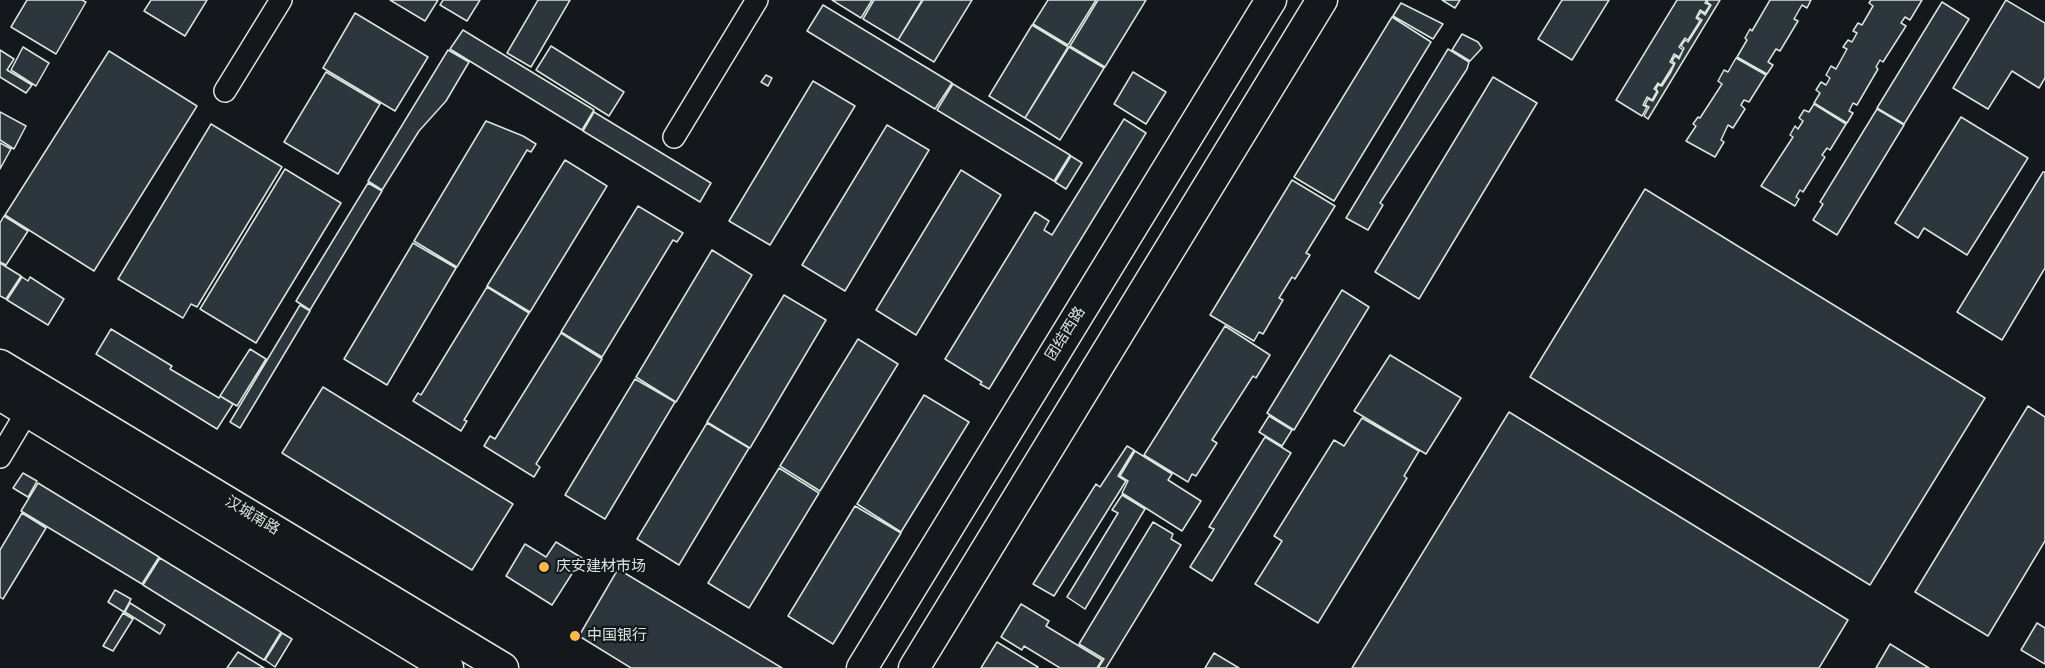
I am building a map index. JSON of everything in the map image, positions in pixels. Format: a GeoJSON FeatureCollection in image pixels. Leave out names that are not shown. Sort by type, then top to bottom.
{"type":"FeatureCollection","features":[{"type":"Feature","properties":{"kind":"street"},"geometry":{"type":"LineString","coordinates":[[225,91],[281,0]]}},
{"type":"Feature","properties":{"kind":"street"},"geometry":{"type":"LineString","coordinates":[[674,137],[757,0]]}},
{"type":"Feature","properties":{"kind":"street","name":"团结西路"},"geometry":{"type":"LineString","coordinates":[[861,668],[1271,0]]}},
{"type":"Feature","properties":{"kind":"street"},"geometry":{"type":"LineString","coordinates":[[914,668],[1322,0]]}},
{"type":"Feature","properties":{"kind":"street","name":"汉城南路"},"geometry":{"type":"LineString","coordinates":[[0,365],[34,400],[448,668]]}},
{"type":"Feature","properties":{"kind":"street","name":"汉城南路"},"geometry":{"type":"LineString","coordinates":[[0,395],[63,402],[502,668]]}},
{"type":"Feature","properties":{"kind":"street"},"geometry":{"type":"LineString","coordinates":[[0,457],[34,400]]}},
{"type":"Feature","properties":{"kind":"building"},"geometry":{"type":"Polygon","coordinates":[[[27,0],[82,0],[86,2],[56,54],[11,27],[27,0]]]}},
{"type":"Feature","properties":{"kind":"building"},"geometry":{"type":"Polygon","coordinates":[[[151,0],[207,0],[185,36],[144,11],[151,0]]]}},
{"type":"Feature","properties":{"kind":"building"},"geometry":{"type":"Polygon","coordinates":[[[390,0],[438,0],[425,21],[390,0]]]}},
{"type":"Feature","properties":{"kind":"building"},"geometry":{"type":"Polygon","coordinates":[[[443,0],[480,0],[467,21],[440,5],[443,0]]]}},
{"type":"Feature","properties":{"kind":"building"},"geometry":{"type":"Polygon","coordinates":[[[538,0],[570,0],[531,67],[507,53],[538,0]]]}},
{"type":"Feature","properties":{"kind":"building"},"geometry":{"type":"Polygon","coordinates":[[[832,0],[872,0],[861,18],[832,0]]]}},
{"type":"Feature","properties":{"kind":"building"},"geometry":{"type":"Polygon","coordinates":[[[874,0],[922,0],[898,40],[863,19],[874,0]]]}},
{"type":"Feature","properties":{"kind":"building"},"geometry":{"type":"Polygon","coordinates":[[[923,0],[972,0],[934,62],[898,40],[923,0]]]}},
{"type":"Feature","properties":{"kind":"building"},"geometry":{"type":"Polygon","coordinates":[[[1048,0],[1096,0],[1068,45],[1033,24],[1048,0]]]}},
{"type":"Feature","properties":{"kind":"building"},"geometry":{"type":"Polygon","coordinates":[[[1098,0],[1146,0],[1105,67],[1070,46],[1098,0]]]}},
{"type":"Feature","properties":{"kind":"building"},"geometry":{"type":"Polygon","coordinates":[[[1442,0],[1460,0],[1455,8],[1442,0]]]}},
{"type":"Feature","properties":{"kind":"building"},"geometry":{"type":"Polygon","coordinates":[[[1562,0],[1609,0],[1572,60],[1538,39],[1562,0]]]}},
{"type":"Feature","properties":{"kind":"building"},"geometry":{"type":"Polygon","coordinates":[[[1677,0],[1707,0],[1705,3],[1710,5],[1705,13],[1700,10],[1696,18],[1700,21],[1688,40],[1685,38],[1679,47],[1683,50],[1679,57],[1674,54],[1670,62],[1674,64],[1661,85],[1658,83],[1654,89],[1657,91],[1652,100],[1647,97],[1643,105],[1647,107],[1642,116],[1616,100],[1677,0]]]}},
{"type":"Feature","properties":{"kind":"building"},"geometry":{"type":"Polygon","coordinates":[[[1708,0],[1720,0],[1648,119],[1644,116],[1649,107],[1645,105],[1648,99],[1653,101],[1658,92],[1656,89],[1658,85],[1662,86],[1671,72],[1675,56],[1679,59],[1684,48],[1681,46],[1685,40],[1688,42],[1702,20],[1697,17],[1701,12],[1705,15],[1711,5],[1707,2],[1708,0]]]}},
{"type":"Feature","properties":{"kind":"building"},"geometry":{"type":"Polygon","coordinates":[[[1770,0],[1811,0],[1807,8],[1802,5],[1794,19],[1798,21],[1780,51],[1776,49],[1768,62],[1773,65],[1767,74],[1737,57],[1747,40],[1745,38],[1750,29],[1752,31],[1770,0]]]}},
{"type":"Feature","properties":{"kind":"building"},"geometry":{"type":"Polygon","coordinates":[[[1871,0],[1922,0],[1910,20],[1905,17],[1901,23],[1906,26],[1883,62],[1880,60],[1876,67],[1878,69],[1857,105],[1853,103],[1849,111],[1853,113],[1847,123],[1814,103],[1820,93],[1816,90],[1821,82],[1826,85],[1830,78],[1826,75],[1831,66],[1836,69],[1847,49],[1843,47],[1848,40],[1852,42],[1857,33],[1853,31],[1858,23],[1862,25],[1873,6],[1869,3],[1871,0]]]}},
{"type":"Feature","properties":{"kind":"building"},"geometry":{"type":"Polygon","coordinates":[[[2006,0],[2045,23],[2045,78],[2039,88],[2012,71],[1988,109],[1953,88],[2006,0]]]}},
{"type":"Feature","properties":{"kind":"building"},"geometry":{"type":"Polygon","coordinates":[[[1942,2],[1969,19],[1904,124],[1877,108],[1942,2]]]}},
{"type":"Feature","properties":{"kind":"building"},"geometry":{"type":"Polygon","coordinates":[[[1401,3],[1443,24],[1433,39],[1393,16],[1401,3]]]}},
{"type":"Feature","properties":{"kind":"building"},"geometry":{"type":"Polygon","coordinates":[[[823,5],[952,83],[935,109],[807,31],[823,5]]]}},
{"type":"Feature","properties":{"kind":"building"},"geometry":{"type":"Polygon","coordinates":[[[355,13],[428,57],[395,111],[323,68],[355,13]]]}},
{"type":"Feature","properties":{"kind":"building"},"geometry":{"type":"Polygon","coordinates":[[[1392,17],[1431,42],[1334,201],[1294,177],[1392,17]]]}},
{"type":"Feature","properties":{"kind":"building"},"geometry":{"type":"Polygon","coordinates":[[[1032,25],[1068,47],[1025,118],[989,96],[1032,25]]]}},
{"type":"Feature","properties":{"kind":"building"},"geometry":{"type":"Polygon","coordinates":[[[463,30],[594,110],[582,130],[450,49],[463,30]]]}},
{"type":"Feature","properties":{"kind":"building"},"geometry":{"type":"Polygon","coordinates":[[[1462,34],[1478,42],[1482,48],[1470,61],[1452,50],[1462,34]]]}},
{"type":"Feature","properties":{"kind":"building"},"geometry":{"type":"Polygon","coordinates":[[[551,46],[624,92],[609,116],[536,70],[551,46]]]}},
{"type":"Feature","properties":{"kind":"building"},"geometry":{"type":"Polygon","coordinates":[[[23,47],[49,63],[36,86],[11,70],[23,47]]]}},
{"type":"Feature","properties":{"kind":"building"},"geometry":{"type":"Polygon","coordinates":[[[1069,47],[1104,68],[1060,140],[1025,118],[1069,47]]]}},
{"type":"Feature","properties":{"kind":"building"},"geometry":{"type":"Polygon","coordinates":[[[1448,49],[1469,62],[1467,69],[1380,203],[1383,205],[1368,230],[1346,218],[1448,49]]]}},
{"type":"Feature","properties":{"kind":"building"},"geometry":{"type":"Polygon","coordinates":[[[0,50],[14,59],[7,70],[32,85],[26,93],[0,77],[0,50]]]}},
{"type":"Feature","properties":{"kind":"building"},"geometry":{"type":"Polygon","coordinates":[[[448,50],[469,62],[446,101],[419,131],[382,190],[368,181],[448,50]]]}},
{"type":"Feature","properties":{"kind":"building"},"geometry":{"type":"Polygon","coordinates":[[[109,51],[197,106],[94,271],[5,215],[109,51]]]}},
{"type":"Feature","properties":{"kind":"building"},"geometry":{"type":"Polygon","coordinates":[[[1736,58],[1766,75],[1749,102],[1744,100],[1741,105],[1745,109],[1733,128],[1728,125],[1721,140],[1724,142],[1715,157],[1686,141],[1696,126],[1693,124],[1698,117],[1700,118],[1722,84],[1718,81],[1724,70],[1728,72],[1736,58]]]}},
{"type":"Feature","properties":{"kind":"building"},"geometry":{"type":"Polygon","coordinates":[[[326,72],[380,104],[338,174],[284,142],[326,72]]]}},
{"type":"Feature","properties":{"kind":"building"},"geometry":{"type":"Polygon","coordinates":[[[1133,72],[1166,92],[1146,124],[1114,104],[1133,72]]]}},
{"type":"Feature","properties":{"kind":"building"},"geometry":{"type":"Polygon","coordinates":[[[766,75],[772,78],[768,86],[761,82],[766,75]]]}},
{"type":"Feature","properties":{"kind":"building"},"geometry":{"type":"Polygon","coordinates":[[[1493,77],[1537,103],[1419,299],[1375,272],[1493,77]]]}},
{"type":"Feature","properties":{"kind":"building"},"geometry":{"type":"Polygon","coordinates":[[[813,81],[855,106],[770,245],[729,221],[813,81]]]}},
{"type":"Feature","properties":{"kind":"building"},"geometry":{"type":"Polygon","coordinates":[[[953,84],[1070,155],[1054,181],[937,110],[953,84]]]}},
{"type":"Feature","properties":{"kind":"building"},"geometry":{"type":"Polygon","coordinates":[[[1814,104],[1846,124],[1830,150],[1827,148],[1822,155],[1825,157],[1803,192],[1800,190],[1795,206],[1761,186],[1793,137],[1790,135],[1795,126],[1798,129],[1803,121],[1799,118],[1804,110],[1809,112],[1814,104]]]}},
{"type":"Feature","properties":{"kind":"building"},"geometry":{"type":"Polygon","coordinates":[[[1877,109],[1904,125],[1837,235],[1813,220],[1823,204],[1820,202],[1877,109]]]}},
{"type":"Feature","properties":{"kind":"building"},"geometry":{"type":"Polygon","coordinates":[[[0,112],[26,126],[14,149],[0,140],[0,112]]]}},
{"type":"Feature","properties":{"kind":"building"},"geometry":{"type":"Polygon","coordinates":[[[594,112],[711,183],[700,202],[583,131],[594,112]]]}},
{"type":"Feature","properties":{"kind":"building"},"geometry":{"type":"Polygon","coordinates":[[[1961,117],[2028,158],[1967,255],[1924,228],[1918,238],[1895,223],[1961,117]]]}},
{"type":"Feature","properties":{"kind":"building"},"geometry":{"type":"Polygon","coordinates":[[[1124,119],[1146,133],[989,389],[980,384],[982,382],[945,359],[1035,212],[1049,221],[1044,230],[1052,235],[1124,119]]]}},
{"type":"Feature","properties":{"kind":"building"},"geometry":{"type":"Polygon","coordinates":[[[486,121],[523,136],[536,144],[531,152],[527,150],[457,267],[414,241],[486,121]]]}},
{"type":"Feature","properties":{"kind":"building"},"geometry":{"type":"Polygon","coordinates":[[[211,124],[282,167],[197,307],[191,304],[183,318],[118,279],[211,124]]]}},
{"type":"Feature","properties":{"kind":"building"},"geometry":{"type":"Polygon","coordinates":[[[887,125],[929,150],[845,291],[802,265],[887,125]]]}},
{"type":"Feature","properties":{"kind":"building"},"geometry":{"type":"Polygon","coordinates":[[[0,143],[11,149],[0,169],[0,143]]]}},
{"type":"Feature","properties":{"kind":"building"},"geometry":{"type":"Polygon","coordinates":[[[1071,156],[1082,163],[1066,189],[1055,182],[1071,156]]]}},
{"type":"Feature","properties":{"kind":"building"},"geometry":{"type":"Polygon","coordinates":[[[565,160],[607,186],[530,312],[487,286],[565,160]]]}},
{"type":"Feature","properties":{"kind":"building"},"geometry":{"type":"Polygon","coordinates":[[[285,169],[341,203],[256,343],[200,309],[285,169]]]}},
{"type":"Feature","properties":{"kind":"building"},"geometry":{"type":"Polygon","coordinates":[[[961,170],[1001,195],[916,335],[876,310],[961,170]]]}},
{"type":"Feature","properties":{"kind":"building"},"geometry":{"type":"Polygon","coordinates":[[[2045,172],[2045,268],[2002,340],[1957,312],[2045,172]]]}},
{"type":"Feature","properties":{"kind":"building"},"geometry":{"type":"Polygon","coordinates":[[[1292,180],[1335,206],[1306,253],[1310,255],[1295,279],[1292,277],[1279,298],[1283,300],[1263,334],[1259,332],[1254,341],[1210,315],[1292,180]]]}},
{"type":"Feature","properties":{"kind":"building"},"geometry":{"type":"Polygon","coordinates":[[[368,183],[382,191],[310,310],[296,301],[368,183]]]}},
{"type":"Feature","properties":{"kind":"building"},"geometry":{"type":"Polygon","coordinates":[[[1645,189],[1985,398],[1870,585],[1530,377],[1645,189]]]}},
{"type":"Feature","properties":{"kind":"building"},"geometry":{"type":"Polygon","coordinates":[[[638,206],[683,233],[677,242],[673,240],[602,357],[561,332],[638,206]]]}},
{"type":"Feature","properties":{"kind":"building"},"geometry":{"type":"Polygon","coordinates":[[[4,216],[28,231],[6,265],[0,262],[0,223],[4,216]]]}},
{"type":"Feature","properties":{"kind":"building"},"geometry":{"type":"Polygon","coordinates":[[[413,243],[456,268],[387,385],[344,359],[413,243]]]}},
{"type":"Feature","properties":{"kind":"building"},"geometry":{"type":"Polygon","coordinates":[[[712,250],[752,275],[676,402],[636,377],[712,250]]]}},
{"type":"Feature","properties":{"kind":"building"},"geometry":{"type":"Polygon","coordinates":[[[0,263],[21,276],[6,299],[0,296],[0,263]]]}},
{"type":"Feature","properties":{"kind":"building"},"geometry":{"type":"Polygon","coordinates":[[[22,277],[28,281],[30,277],[64,299],[48,325],[7,300],[22,277]]]}},
{"type":"Feature","properties":{"kind":"building"},"geometry":{"type":"Polygon","coordinates":[[[487,287],[529,313],[464,420],[467,421],[461,431],[413,401],[418,393],[421,395],[487,287]]]}},
{"type":"Feature","properties":{"kind":"building"},"geometry":{"type":"Polygon","coordinates":[[[1342,290],[1369,307],[1294,430],[1267,413],[1342,290]]]}},
{"type":"Feature","properties":{"kind":"building"},"geometry":{"type":"Polygon","coordinates":[[[784,295],[826,320],[750,448],[707,422],[784,295]]]}},
{"type":"Feature","properties":{"kind":"building"},"geometry":{"type":"Polygon","coordinates":[[[300,305],[310,311],[240,428],[230,422],[300,305]]]}},
{"type":"Feature","properties":{"kind":"building"},"geometry":{"type":"Polygon","coordinates":[[[1225,326],[1270,355],[1256,378],[1253,376],[1212,440],[1217,443],[1196,476],[1192,474],[1188,482],[1144,455],[1225,326]]]}},
{"type":"Feature","properties":{"kind":"building"},"geometry":{"type":"Polygon","coordinates":[[[111,329],[172,366],[170,369],[233,404],[217,429],[96,354],[111,329]]]}},
{"type":"Feature","properties":{"kind":"building"},"geometry":{"type":"Polygon","coordinates":[[[561,333],[602,359],[536,464],[540,467],[534,477],[484,446],[490,436],[495,439],[561,333]]]}},
{"type":"Feature","properties":{"kind":"building"},"geometry":{"type":"Polygon","coordinates":[[[858,339],[898,364],[820,491],[780,466],[858,339]]]}},
{"type":"Feature","properties":{"kind":"building"},"geometry":{"type":"Polygon","coordinates":[[[250,349],[266,359],[237,406],[220,396],[250,349]]]}},
{"type":"Feature","properties":{"kind":"building"},"geometry":{"type":"Polygon","coordinates":[[[1390,355],[1461,398],[1426,454],[1354,411],[1390,355]]]}},
{"type":"Feature","properties":{"kind":"building"},"geometry":{"type":"Polygon","coordinates":[[[635,379],[675,402],[605,519],[565,495],[635,379]]]}},
{"type":"Feature","properties":{"kind":"building"},"geometry":{"type":"Polygon","coordinates":[[[323,387],[513,504],[472,570],[282,453],[323,387]]]}},
{"type":"Feature","properties":{"kind":"building"},"geometry":{"type":"Polygon","coordinates":[[[924,395],[969,422],[901,532],[857,504],[924,395]]]}},
{"type":"Feature","properties":{"kind":"building"},"geometry":{"type":"Polygon","coordinates":[[[2028,406],[2045,417],[2045,541],[1988,636],[1915,592],[2028,406]]]}},
{"type":"Feature","properties":{"kind":"building"},"geometry":{"type":"Polygon","coordinates":[[[1509,412],[1848,620],[1819,668],[1352,668],[1509,412]]]}},
{"type":"Feature","properties":{"kind":"building"},"geometry":{"type":"Polygon","coordinates":[[[1269,416],[1292,430],[1282,446],[1259,432],[1269,416]]]}},
{"type":"Feature","properties":{"kind":"building"},"geometry":{"type":"Polygon","coordinates":[[[1362,418],[1419,451],[1404,476],[1407,478],[1318,623],[1255,584],[1282,541],[1274,536],[1334,440],[1344,446],[1362,418]]]}},
{"type":"Feature","properties":{"kind":"building"},"geometry":{"type":"Polygon","coordinates":[[[707,423],[749,448],[679,565],[637,539],[707,423]]]}},
{"type":"Feature","properties":{"kind":"building"},"geometry":{"type":"Polygon","coordinates":[[[1265,437],[1291,453],[1212,581],[1190,567],[1214,529],[1209,527],[1265,437]]]}},
{"type":"Feature","properties":{"kind":"building"},"geometry":{"type":"Polygon","coordinates":[[[1127,446],[1134,450],[1118,476],[1126,481],[1054,596],[1033,584],[1096,484],[1100,487],[1127,446]]]}},
{"type":"Feature","properties":{"kind":"building"},"geometry":{"type":"Polygon","coordinates":[[[1135,451],[1172,474],[1168,480],[1201,501],[1182,531],[1122,493],[1128,481],[1120,476],[1135,451]]]}},
{"type":"Feature","properties":{"kind":"building"},"geometry":{"type":"Polygon","coordinates":[[[779,468],[819,493],[749,608],[708,583],[779,468]]]}},
{"type":"Feature","properties":{"kind":"building"},"geometry":{"type":"Polygon","coordinates":[[[23,473],[37,481],[28,497],[13,488],[23,473]]]}},
{"type":"Feature","properties":{"kind":"building"},"geometry":{"type":"Polygon","coordinates":[[[38,483],[159,557],[142,584],[21,511],[38,483]]]}},
{"type":"Feature","properties":{"kind":"building"},"geometry":{"type":"Polygon","coordinates":[[[1122,495],[1145,509],[1085,609],[1067,597],[1118,513],[1112,510],[1122,495]]]}},
{"type":"Feature","properties":{"kind":"building"},"geometry":{"type":"Polygon","coordinates":[[[855,506],[901,533],[833,644],[788,616],[855,506]]]}},
{"type":"Feature","properties":{"kind":"building"},"geometry":{"type":"Polygon","coordinates":[[[22,513],[46,528],[3,599],[0,597],[0,550],[22,513]]]}},
{"type":"Feature","properties":{"kind":"building"},"geometry":{"type":"Polygon","coordinates":[[[1153,522],[1173,534],[1171,539],[1181,545],[1106,668],[1098,668],[1104,659],[1079,644],[1153,522]]]}},
{"type":"Feature","properties":{"kind":"building","name":"庆安建材市场"},"geometry":{"type":"Polygon","coordinates":[[[556,542],[582,558],[552,605],[506,576],[525,544],[546,557],[556,542]]]}},
{"type":"Feature","properties":{"kind":"building"},"geometry":{"type":"Polygon","coordinates":[[[160,558],[281,632],[264,660],[143,585],[160,558]]]}},
{"type":"Feature","properties":{"kind":"building"},"geometry":{"type":"Polygon","coordinates":[[[618,569],[782,668],[631,668],[579,636],[618,569]]]}},
{"type":"Feature","properties":{"kind":"building"},"geometry":{"type":"Polygon","coordinates":[[[115,590],[131,599],[124,612],[108,602],[115,590]]]}},
{"type":"Feature","properties":{"kind":"building"},"geometry":{"type":"Polygon","coordinates":[[[130,603],[165,625],[160,634],[125,612],[130,603]]]}},
{"type":"Feature","properties":{"kind":"building"},"geometry":{"type":"Polygon","coordinates":[[[1021,604],[1049,621],[1046,626],[1102,660],[1097,668],[1060,668],[1024,646],[1022,650],[1001,637],[1021,604]]]}},
{"type":"Feature","properties":{"kind":"building"},"geometry":{"type":"Polygon","coordinates":[[[123,613],[133,619],[113,651],[103,646],[123,613]]]}},
{"type":"Feature","properties":{"kind":"building"},"geometry":{"type":"Polygon","coordinates":[[[2037,623],[2045,628],[2045,664],[2021,650],[2037,623]]]}},
{"type":"Feature","properties":{"kind":"building"},"geometry":{"type":"Polygon","coordinates":[[[282,633],[292,639],[275,667],[265,660],[282,633]]]}},
{"type":"Feature","properties":{"kind":"building"},"geometry":{"type":"Polygon","coordinates":[[[997,642],[1038,667],[1038,668],[981,668],[997,642]]]}},
{"type":"Feature","properties":{"kind":"building"},"geometry":{"type":"Polygon","coordinates":[[[1890,644],[1929,668],[1876,668],[1890,644]]]}},
{"type":"Feature","properties":{"kind":"building"},"geometry":{"type":"Polygon","coordinates":[[[238,652],[264,668],[227,668],[238,652]]]}},
{"type":"Feature","properties":{"kind":"building"},"geometry":{"type":"Polygon","coordinates":[[[1214,653],[1239,668],[1205,668],[1214,653]]]}},
{"type":"Feature","properties":{"kind":"place","name":"庆安建材市场"},"geometry":{"type":"Point","coordinates":[544,567]}},
{"type":"Feature","properties":{"kind":"place","name":"中国银行"},"geometry":{"type":"Point","coordinates":[575,636]}}]}
